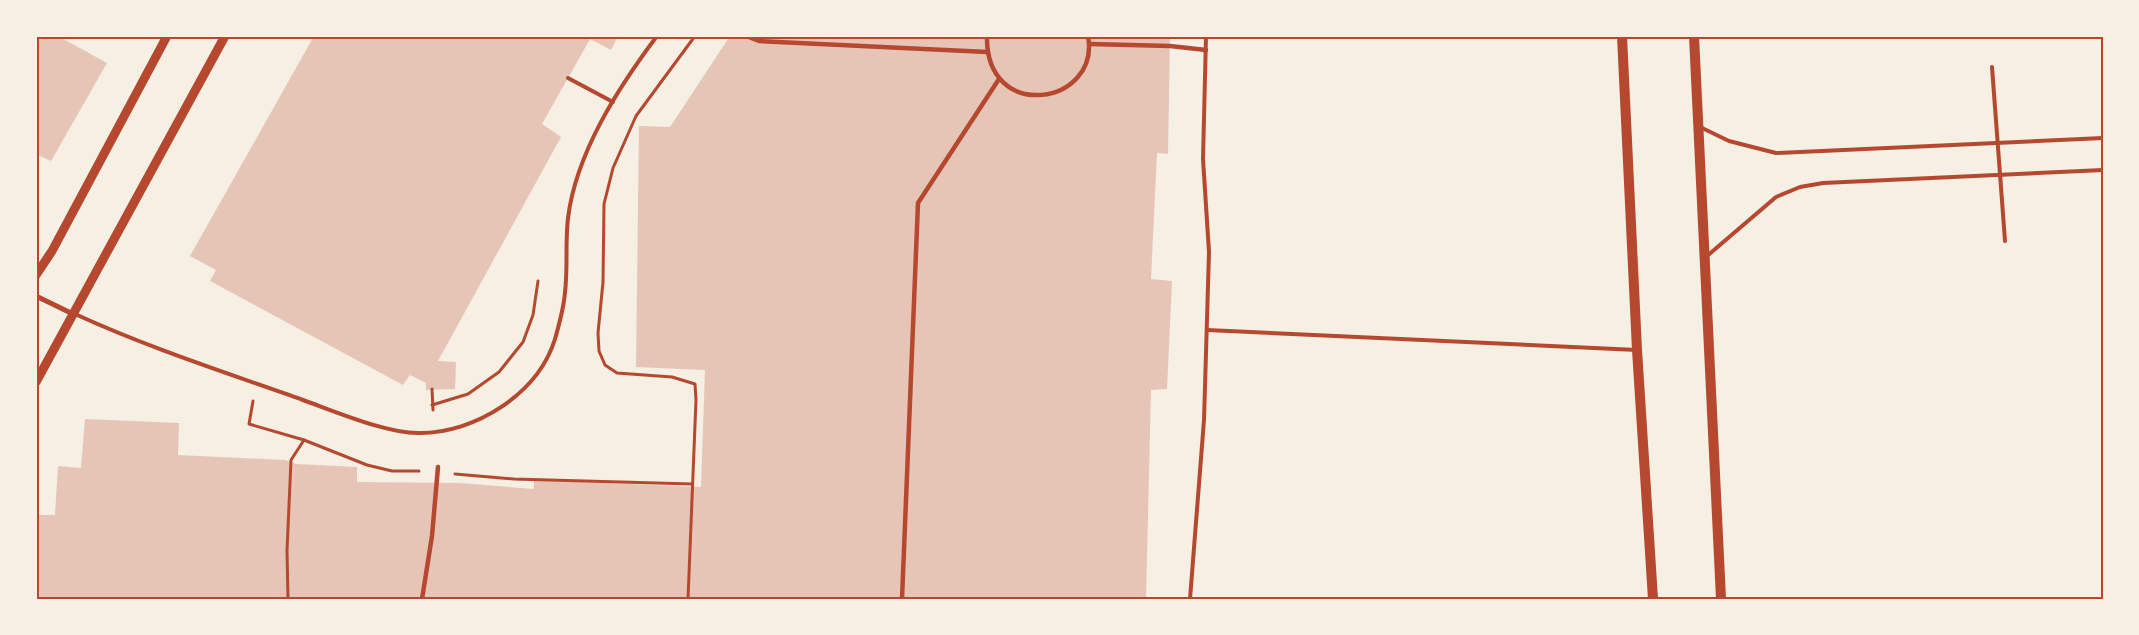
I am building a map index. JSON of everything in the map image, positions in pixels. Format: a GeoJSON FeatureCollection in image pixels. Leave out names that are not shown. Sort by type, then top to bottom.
{"type":"FeatureCollection","features":[{"type":"Feature","properties":{"kind":"main road"},"geometry":{"type":"LineString","coordinates":[[1622,36],[1637,350],[1653,599]]}},
{"type":"Feature","properties":{"kind":"main road"},"geometry":{"type":"LineString","coordinates":[[1694,36],[1721,599]]}},
{"type":"Feature","properties":{"kind":"street"},"geometry":{"type":"LineString","coordinates":[[36,275],[52,251],[167,36]]}},
{"type":"Feature","properties":{"kind":"street"},"geometry":{"type":"LineString","coordinates":[[36,382],[225,36]]}},
{"type":"Feature","properties":{"kind":"street"},"geometry":{"type":"LineString","coordinates":[[746,36],[759,41],[987,52]]}},
{"type":"Feature","properties":{"kind":"street"},"geometry":{"type":"LineString","coordinates":[[987,36],[987,52],[991,66],[999,79],[1013,90],[1030,95],[1048,95],[1064,88],[1078,77],[1086,62],[1090,44],[1088,36]]}},
{"type":"Feature","properties":{"kind":"street"},"geometry":{"type":"LineString","coordinates":[[1090,44],[1170,46],[1206,50]]}},
{"type":"Feature","properties":{"kind":"street"},"geometry":{"type":"LineString","coordinates":[[902,599],[918,203],[999,79]]}},
{"type":"Feature","properties":{"kind":"street"},"geometry":{"type":"LineString","coordinates":[[36,296],[73,314]]}},
{"type":"Feature","properties":{"kind":"street"},"geometry":{"type":"LineString","coordinates":[[422,599],[432,536],[438,467]]}},
{"type":"Feature","properties":{"kind":"lane"},"geometry":{"type":"LineString","coordinates":[[73,314],[112,331],[238,377],[386,428],[417,434],[434,433],[451,430],[481,419],[515,397],[538,372],[554,341],[565,294],[568,218],[578,175],[593,136],[612,102],[657,36]]}},
{"type":"Feature","properties":{"kind":"lane"},"geometry":{"type":"LineString","coordinates":[[1190,599],[1204,420],[1207,330],[1209,252],[1203,159],[1206,36]]}},
{"type":"Feature","properties":{"kind":"lane"},"geometry":{"type":"LineString","coordinates":[[1992,67],[2005,241]]}},
{"type":"Feature","properties":{"kind":"lane"},"geometry":{"type":"LineString","coordinates":[[568,78],[612,102]]}},
{"type":"Feature","properties":{"kind":"lane"},"geometry":{"type":"LineString","coordinates":[[1699,126],[1729,141],[1776,153],[2103,138]]}},
{"type":"Feature","properties":{"kind":"lane"},"geometry":{"type":"LineString","coordinates":[[1705,258],[1776,198],[1800,187],[1823,183],[2103,170]]}},
{"type":"Feature","properties":{"kind":"lane"},"geometry":{"type":"LineString","coordinates":[[1207,330],[1637,350]]}},
{"type":"Feature","properties":{"kind":"path"},"geometry":{"type":"LineString","coordinates":[[688,599],[696,400],[695,384],[672,377],[617,373],[606,365],[599,351],[598,333],[603,282],[604,204],[614,168],[625,138],[636,116],[696,36]]}},
{"type":"Feature","properties":{"kind":"path"},"geometry":{"type":"LineString","coordinates":[[432,405],[468,394],[499,372],[523,342],[533,316],[538,281]]}},
{"type":"Feature","properties":{"kind":"path"},"geometry":{"type":"LineString","coordinates":[[432,389],[432,410]]}},
{"type":"Feature","properties":{"kind":"path"},"geometry":{"type":"LineString","coordinates":[[288,599],[287,551],[291,460],[304,440]]}},
{"type":"Feature","properties":{"kind":"building"},"geometry":{"type":"Polygon","coordinates":[[[36,36],[58,36],[107,63],[51,161],[36,154],[36,36]]]}},
{"type":"Feature","properties":{"kind":"building"},"geometry":{"type":"Polygon","coordinates":[[[314,36],[618,36],[611,50],[590,39],[542,124],[561,137],[438,361],[456,362],[455,389],[426,390],[426,383],[410,375],[403,385],[210,281],[216,270],[190,256],[314,36]]]}},
{"type":"Feature","properties":{"kind":"building"},"geometry":{"type":"Polygon","coordinates":[[[730,36],[1170,36],[1168,154],[1157,153],[1151,279],[1172,281],[1167,389],[1151,390],[1146,599],[36,599],[36,515],[55,515],[58,466],[81,468],[85,419],[179,423],[178,455],[285,460],[296,464],[357,467],[357,482],[460,483],[534,489],[534,480],[701,487],[705,370],[636,367],[639,126],[670,127],[730,36]]]}}]}
